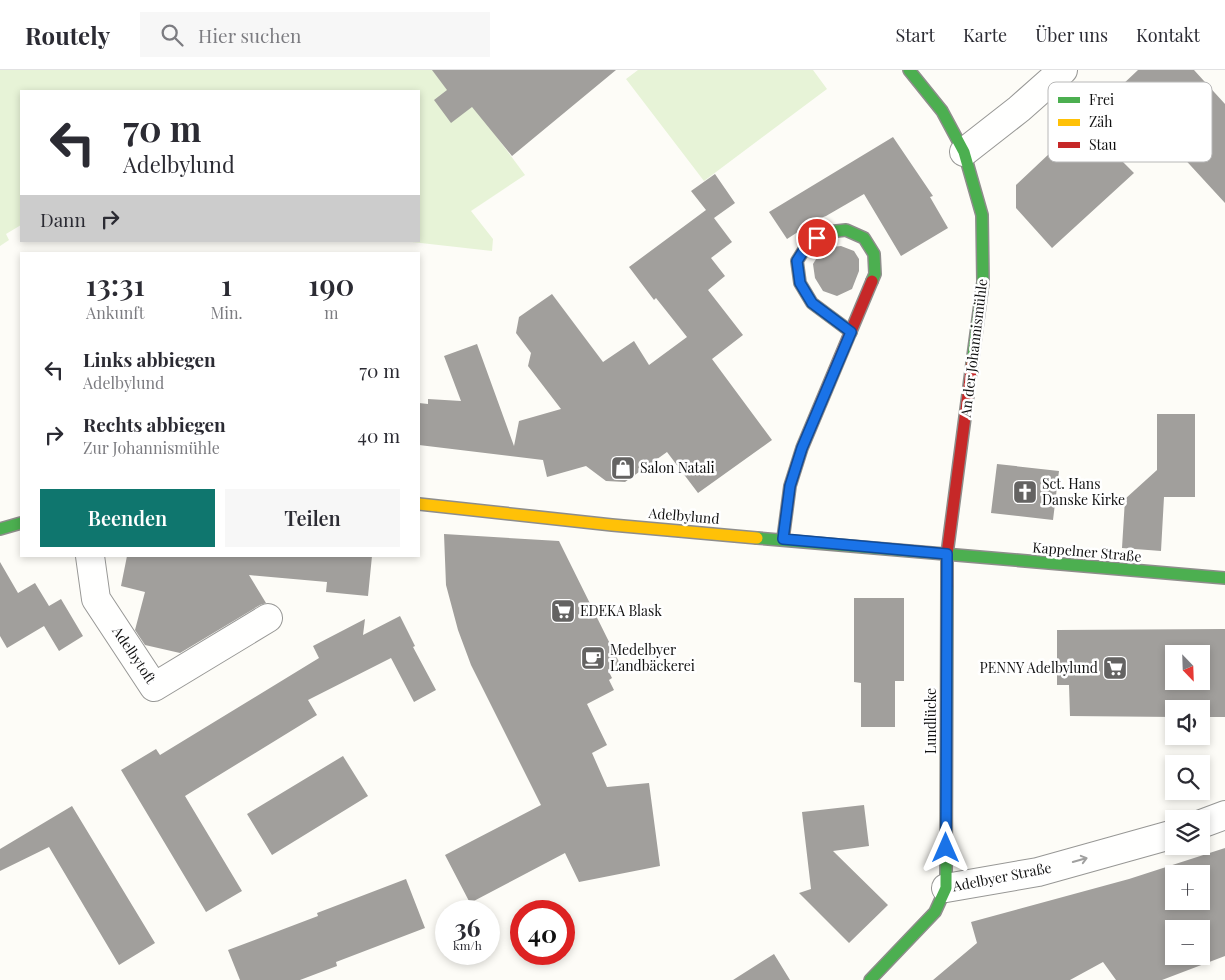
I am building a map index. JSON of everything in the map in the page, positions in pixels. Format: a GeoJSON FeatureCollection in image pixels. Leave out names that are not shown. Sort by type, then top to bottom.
{"type":"FeatureCollection","features":[{"type":"Feature","properties":{"kind":"street","name":"An der Johannismühle"},"geometry":{"type":"LineString","coordinates":[[909,70],[942,110],[964,152],[982,215],[983,282],[947,554]]}},
{"type":"Feature","properties":{"kind":"street"},"geometry":{"type":"LineString","coordinates":[[1049,82],[1063,70]]}},
{"type":"Feature","properties":{"kind":"street"},"geometry":{"type":"LineString","coordinates":[[964,152],[1019,109],[1048,83]]}},
{"type":"Feature","properties":{"kind":"street"},"geometry":{"type":"LineString","coordinates":[[783,539],[790,486],[802,448],[876,274],[874,254],[864,238],[846,230],[827,232],[807,245],[797,261],[800,283],[812,303],[851,332]]}},
{"type":"Feature","properties":{"kind":"street","name":"Adelbylund"},"geometry":{"type":"LineString","coordinates":[[420,504],[612,525],[947,554]]}},
{"type":"Feature","properties":{"kind":"street"},"geometry":{"type":"LineString","coordinates":[[0,529],[20,523]]}},
{"type":"Feature","properties":{"kind":"street","name":"Kappelner Straße"},"geometry":{"type":"LineString","coordinates":[[947,554],[1225,578]]}},
{"type":"Feature","properties":{"kind":"street","name":"Lundlücke"},"geometry":{"type":"LineString","coordinates":[[946,888],[947,554]]}},
{"type":"Feature","properties":{"kind":"street","name":"Adelbytoft"},"geometry":{"type":"LineString","coordinates":[[90,557],[96,599],[154,687],[268,618]]}},
{"type":"Feature","properties":{"kind":"street"},"geometry":{"type":"LineString","coordinates":[[1210,821],[1225,815]]}},
{"type":"Feature","properties":{"kind":"street","name":"Adelbyer Straße"},"geometry":{"type":"LineString","coordinates":[[870,980],[936,912],[946,888],[1038,872],[1165,837]]}},
{"type":"Feature","properties":{"kind":"green space"},"geometry":{"type":"Polygon","coordinates":[[[0,70],[447,70],[525,175],[471,211],[493,239],[492,251],[412,242],[420,242],[420,90],[20,90],[20,226],[6,234],[9,240],[0,246],[0,70]]]}},
{"type":"Feature","properties":{"kind":"green space"},"geometry":{"type":"Polygon","coordinates":[[[638,70],[813,70],[827,89],[704,181],[626,79],[638,70]]]}},
{"type":"Feature","properties":{"kind":"building"},"geometry":{"type":"Polygon","coordinates":[[[432,70],[616,70],[512,156],[472,107],[451,123],[434,100],[447,90],[432,70]]]}},
{"type":"Feature","properties":{"kind":"building"},"geometry":{"type":"Polygon","coordinates":[[[1138,70],[1194,70],[1205,82],[1125,82],[1138,70]]]}},
{"type":"Feature","properties":{"kind":"building"},"geometry":{"type":"Polygon","coordinates":[[[1212,90],[1225,104],[1225,203],[1187,162],[1212,162],[1212,90]]]}},
{"type":"Feature","properties":{"kind":"building"},"geometry":{"type":"Polygon","coordinates":[[[893,137],[933,196],[930,197],[948,228],[901,256],[864,194],[818,219],[787,239],[769,212],[893,137]]]}},
{"type":"Feature","properties":{"kind":"building"},"geometry":{"type":"Polygon","coordinates":[[[1048,155],[1048,162],[1123,162],[1134,173],[1052,248],[1016,208],[1016,185],[1048,155]]]}},
{"type":"Feature","properties":{"kind":"building"},"geometry":{"type":"Polygon","coordinates":[[[715,174],[735,203],[714,218],[732,242],[711,258],[725,276],[708,290],[743,335],[712,359],[772,440],[698,493],[667,452],[625,482],[606,481],[586,466],[547,477],[543,460],[420,445],[420,403],[428,404],[428,399],[461,401],[444,356],[477,344],[514,446],[519,421],[561,409],[528,366],[531,353],[516,333],[519,317],[552,294],[603,362],[634,341],[649,365],[687,337],[656,298],[654,300],[629,267],[706,210],[691,191],[715,174]]]}},
{"type":"Feature","properties":{"kind":"building"},"geometry":{"type":"Polygon","coordinates":[[[841,246],[854,251],[859,259],[859,271],[852,289],[837,296],[823,291],[815,278],[813,264],[818,256],[832,247],[841,246]]]}},
{"type":"Feature","properties":{"kind":"building"},"geometry":{"type":"Polygon","coordinates":[[[1157,414],[1195,414],[1195,497],[1164,497],[1161,551],[1122,548],[1125,499],[1157,470],[1157,414]]]}},
{"type":"Feature","properties":{"kind":"building","name":"Sct. Hans Danske Kirke"},"geometry":{"type":"Polygon","coordinates":[[[997,464],[1059,471],[1053,520],[991,513],[997,464]]]}},
{"type":"Feature","properties":{"kind":"building"},"geometry":{"type":"Polygon","coordinates":[[[444,534],[559,541],[621,666],[609,672],[612,678],[609,680],[614,690],[587,704],[607,745],[592,753],[607,787],[649,783],[660,866],[579,882],[565,853],[476,900],[468,900],[445,855],[541,805],[471,665],[458,630],[446,585],[444,534]]]}},
{"type":"Feature","properties":{"kind":"building"},"geometry":{"type":"Polygon","coordinates":[[[127,557],[372,557],[368,596],[326,592],[327,582],[249,575],[266,603],[180,653],[145,645],[135,630],[145,592],[121,586],[127,557]]]}},
{"type":"Feature","properties":{"kind":"building"},"geometry":{"type":"Polygon","coordinates":[[[0,562],[18,593],[35,583],[49,606],[61,599],[83,636],[59,651],[44,626],[7,648],[0,636],[0,562]]]}},
{"type":"Feature","properties":{"kind":"building"},"geometry":{"type":"Polygon","coordinates":[[[854,598],[904,598],[904,681],[895,681],[895,727],[861,727],[861,683],[854,682],[854,598]]]}},
{"type":"Feature","properties":{"kind":"building"},"geometry":{"type":"Polygon","coordinates":[[[400,616],[415,646],[413,647],[436,690],[414,702],[391,658],[308,700],[317,715],[185,796],[242,891],[206,912],[121,770],[156,749],[160,755],[319,658],[313,646],[365,619],[363,635],[400,616]]]}},
{"type":"Feature","properties":{"kind":"building","name":"PENNY Adelbylund"},"geometry":{"type":"Polygon","coordinates":[[[1225,629],[1225,717],[1210,717],[1210,700],[1165,700],[1165,717],[1070,716],[1069,685],[1057,685],[1057,630],[1225,629]]]}},
{"type":"Feature","properties":{"kind":"building"},"geometry":{"type":"Polygon","coordinates":[[[343,756],[368,796],[272,855],[247,814],[343,756]]]}},
{"type":"Feature","properties":{"kind":"building"},"geometry":{"type":"Polygon","coordinates":[[[864,805],[869,846],[833,851],[888,905],[849,943],[799,893],[811,889],[802,812],[864,805]]]}},
{"type":"Feature","properties":{"kind":"building"},"geometry":{"type":"Polygon","coordinates":[[[72,806],[155,943],[119,965],[49,847],[0,871],[0,849],[72,806]]]}},
{"type":"Feature","properties":{"kind":"building"},"geometry":{"type":"Polygon","coordinates":[[[1225,848],[1225,956],[1210,962],[1210,920],[1165,920],[1165,965],[1201,965],[1162,980],[1116,980],[1103,962],[1070,980],[933,980],[977,943],[971,922],[1165,867],[1165,910],[1210,910],[1210,865],[1172,865],[1203,855],[1210,855],[1210,853],[1225,848]]]}},
{"type":"Feature","properties":{"kind":"building"},"geometry":{"type":"Polygon","coordinates":[[[406,879],[425,928],[336,962],[337,966],[300,980],[240,980],[228,950],[318,916],[317,913],[406,879]]]}},
{"type":"Feature","properties":{"kind":"building"},"geometry":{"type":"Polygon","coordinates":[[[774,954],[790,980],[733,980],[774,954]]]}},
{"type":"Feature","properties":{"kind":"traffic: fast"},"geometry":{"type":"LineString","coordinates":[[909,70],[942,111],[964,152],[982,215],[983,282],[972,364]]}},
{"type":"Feature","properties":{"kind":"traffic: fast"},"geometry":{"type":"LineString","coordinates":[[851,332],[812,303],[800,283],[797,261],[807,245],[827,232],[846,230],[864,238],[874,254],[875,274],[872,281]]}},
{"type":"Feature","properties":{"kind":"traffic: fast"},"geometry":{"type":"LineString","coordinates":[[0,529],[20,523]]}},
{"type":"Feature","properties":{"kind":"traffic: fast"},"geometry":{"type":"LineString","coordinates":[[757,538],[1225,578]]}},
{"type":"Feature","properties":{"kind":"traffic: fast"},"geometry":{"type":"LineString","coordinates":[[870,980],[935,912],[946,888],[947,586]]}},
{"type":"Feature","properties":{"kind":"traffic: slow"},"geometry":{"type":"LineString","coordinates":[[420,504],[612,525],[757,538]]}},
{"type":"Feature","properties":{"kind":"traffic: jam"},"geometry":{"type":"LineString","coordinates":[[783,539],[790,486],[802,448],[872,281]]}},
{"type":"Feature","properties":{"kind":"traffic: jam"},"geometry":{"type":"LineString","coordinates":[[947,586],[947,554],[972,364]]}},
{"type":"Feature","properties":{"kind":"place","name":"Salon Natali"},"geometry":{"type":"Point","coordinates":[623,468]}},
{"type":"Feature","properties":{"kind":"place","name":"Sct. Hans Danske Kirke"},"geometry":{"type":"Point","coordinates":[1025,492]}},
{"type":"Feature","properties":{"kind":"place","name":"EDEKA Blask"},"geometry":{"type":"Point","coordinates":[563,611]}},
{"type":"Feature","properties":{"kind":"place","name":"Medelbyer Landbäckerei"},"geometry":{"type":"Point","coordinates":[593,658]}},
{"type":"Feature","properties":{"kind":"place","name":"PENNY Adelbylund"},"geometry":{"type":"Point","coordinates":[1115,668]}},
{"type":"Feature","properties":{"kind":"route"},"geometry":{"type":"LineString","coordinates":[[817,238],[807,245],[797,261],[800,283],[812,303],[851,332],[802,448],[790,486],[783,539],[947,554],[946,848]]}}]}
